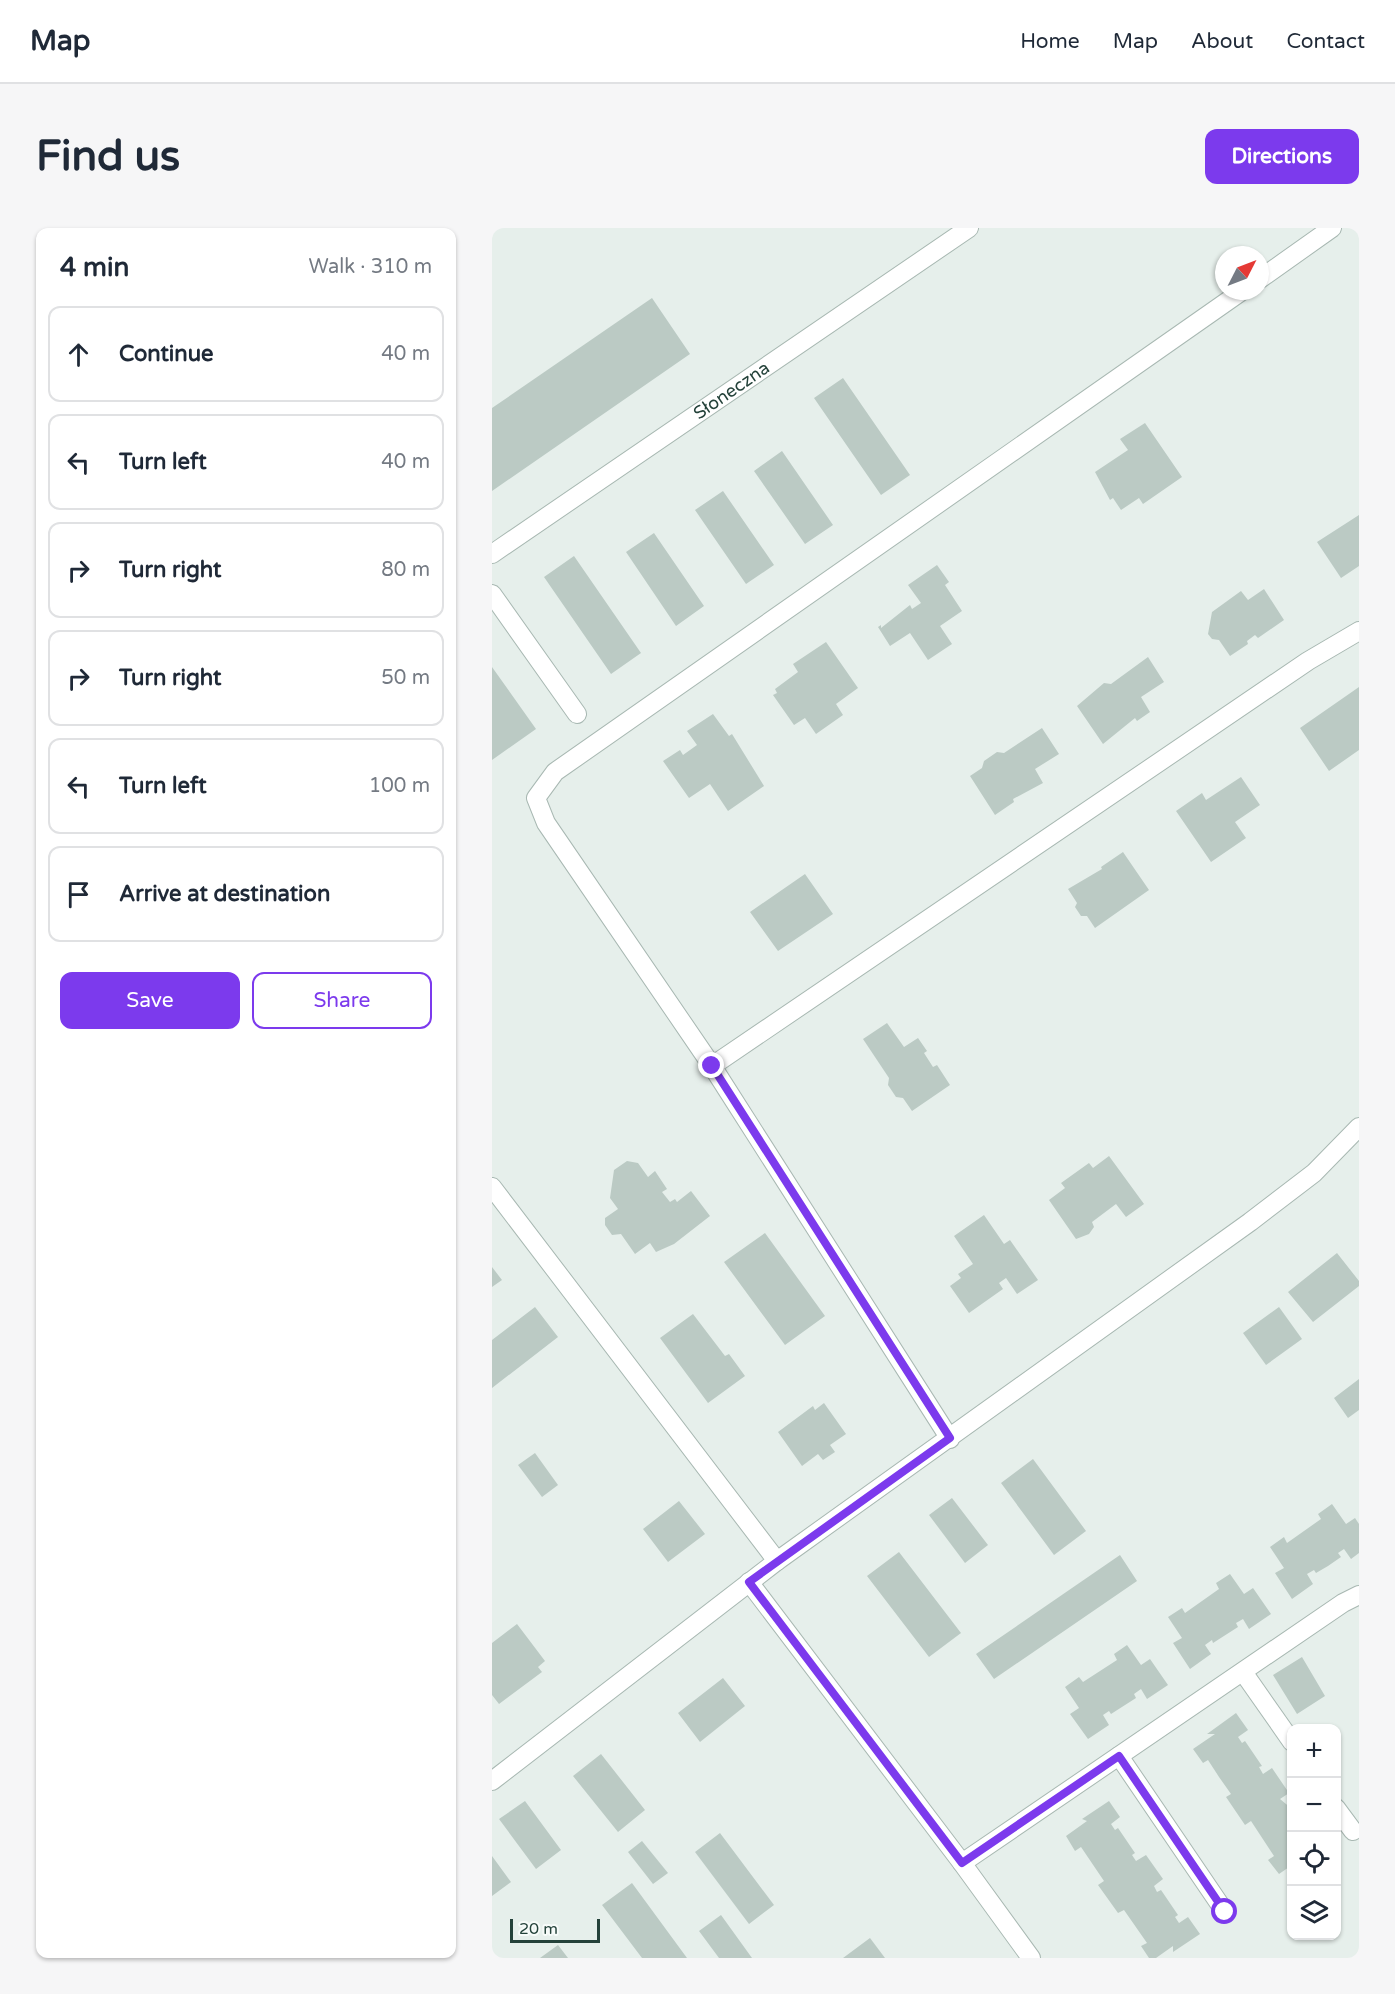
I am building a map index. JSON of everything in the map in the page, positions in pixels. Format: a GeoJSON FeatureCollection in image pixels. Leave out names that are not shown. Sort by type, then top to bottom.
{"type":"FeatureCollection","features":[{"type":"Feature","properties":{"kind":"street","name":"Słoneczna"},"geometry":{"type":"LineString","coordinates":[[492,554],[969,228]]}},
{"type":"Feature","properties":{"kind":"street"},"geometry":{"type":"LineString","coordinates":[[1269,273],[1332,228]]}},
{"type":"Feature","properties":{"kind":"street"},"geometry":{"type":"LineString","coordinates":[[950,1438],[712,1066],[546,823],[536,798],[555,772],[1229,300]]}},
{"type":"Feature","properties":{"kind":"street"},"geometry":{"type":"LineString","coordinates":[[492,594],[577,714]]}},
{"type":"Feature","properties":{"kind":"street"},"geometry":{"type":"LineString","coordinates":[[712,1066],[1308,662],[1359,631]]}},
{"type":"Feature","properties":{"kind":"street"},"geometry":{"type":"LineString","coordinates":[[492,1781],[777,1561],[1250,1222],[1314,1173],[1359,1127]]}},
{"type":"Feature","properties":{"kind":"street"},"geometry":{"type":"LineString","coordinates":[[492,1187],[777,1561]]}},
{"type":"Feature","properties":{"kind":"street"},"geometry":{"type":"LineString","coordinates":[[749,1582],[1031,1958]]}},
{"type":"Feature","properties":{"kind":"street"},"geometry":{"type":"LineString","coordinates":[[962,1863],[1359,1595]]}},
{"type":"Feature","properties":{"kind":"street"},"geometry":{"type":"LineString","coordinates":[[1243,1672],[1287,1735]]}},
{"type":"Feature","properties":{"kind":"street"},"geometry":{"type":"LineString","coordinates":[[1119,1756],[1225,1912]]}},
{"type":"Feature","properties":{"kind":"street"},"geometry":{"type":"LineString","coordinates":[[1341,1815],[1353,1831]]}},
{"type":"Feature","properties":{"kind":"building"},"geometry":{"type":"Polygon","coordinates":[[[652,298],[690,354],[492,491],[492,408],[652,298]]]}},
{"type":"Feature","properties":{"kind":"building"},"geometry":{"type":"Polygon","coordinates":[[[843,378],[910,475],[881,495],[814,398],[843,378]]]}},
{"type":"Feature","properties":{"kind":"building"},"geometry":{"type":"Polygon","coordinates":[[[1145,423],[1182,477],[1143,504],[1139,498],[1121,510],[1113,498],[1110,500],[1095,472],[1128,450],[1120,439],[1145,423]]]}},
{"type":"Feature","properties":{"kind":"building"},"geometry":{"type":"Polygon","coordinates":[[[782,451],[833,525],[805,544],[754,471],[782,451]]]}},
{"type":"Feature","properties":{"kind":"building"},"geometry":{"type":"Polygon","coordinates":[[[723,491],[774,565],[746,584],[695,510],[723,491]]]}},
{"type":"Feature","properties":{"kind":"building"},"geometry":{"type":"Polygon","coordinates":[[[1359,515],[1359,566],[1341,578],[1317,542],[1359,515]]]}},
{"type":"Feature","properties":{"kind":"building"},"geometry":{"type":"Polygon","coordinates":[[[654,533],[704,606],[676,626],[626,552],[654,533]]]}},
{"type":"Feature","properties":{"kind":"building"},"geometry":{"type":"Polygon","coordinates":[[[574,556],[641,653],[611,674],[544,577],[574,556]]]}},
{"type":"Feature","properties":{"kind":"building"},"geometry":{"type":"Polygon","coordinates":[[[937,565],[949,582],[945,585],[962,611],[940,626],[952,644],[928,660],[910,633],[890,646],[878,627],[881,625],[881,628],[910,605],[912,609],[921,603],[908,585],[937,565]]]}},
{"type":"Feature","properties":{"kind":"building"},"geometry":{"type":"Polygon","coordinates":[[[1264,589],[1284,620],[1258,638],[1255,635],[1247,641],[1248,644],[1230,656],[1219,640],[1212,639],[1208,634],[1212,612],[1241,591],[1248,600],[1264,589]]]}},
{"type":"Feature","properties":{"kind":"building"},"geometry":{"type":"Polygon","coordinates":[[[826,642],[858,688],[836,704],[843,715],[816,734],[805,718],[794,725],[773,695],[777,693],[775,689],[798,672],[793,664],[826,642]]]}},
{"type":"Feature","properties":{"kind":"building"},"geometry":{"type":"Polygon","coordinates":[[[1148,657],[1164,682],[1141,697],[1150,712],[1137,721],[1135,718],[1103,744],[1077,706],[1104,683],[1111,684],[1148,657]]]}},
{"type":"Feature","properties":{"kind":"building"},"geometry":{"type":"Polygon","coordinates":[[[492,667],[536,729],[492,760],[492,667]]]}},
{"type":"Feature","properties":{"kind":"building"},"geometry":{"type":"Polygon","coordinates":[[[1359,687],[1359,750],[1329,771],[1300,728],[1359,687]]]}},
{"type":"Feature","properties":{"kind":"building"},"geometry":{"type":"Polygon","coordinates":[[[713,714],[729,736],[732,734],[764,786],[728,811],[710,784],[689,798],[663,761],[680,750],[683,755],[697,745],[687,731],[713,714]]]}},
{"type":"Feature","properties":{"kind":"building"},"geometry":{"type":"Polygon","coordinates":[[[1042,728],[1059,754],[1035,769],[1043,783],[1013,799],[1014,802],[995,815],[970,776],[982,768],[984,761],[997,752],[1004,753],[1042,728]]]}},
{"type":"Feature","properties":{"kind":"building"},"geometry":{"type":"Polygon","coordinates":[[[1241,777],[1260,805],[1235,822],[1246,838],[1211,862],[1176,811],[1202,793],[1206,800],[1241,777]]]}},
{"type":"Feature","properties":{"kind":"building"},"geometry":{"type":"Polygon","coordinates":[[[1123,852],[1149,890],[1095,928],[1087,916],[1081,916],[1075,907],[1077,903],[1068,889],[1102,869],[1101,867],[1123,852]]]}},
{"type":"Feature","properties":{"kind":"building"},"geometry":{"type":"Polygon","coordinates":[[[805,874],[833,914],[778,951],[750,912],[805,874]]]}},
{"type":"Feature","properties":{"kind":"building"},"geometry":{"type":"Polygon","coordinates":[[[887,1023],[904,1047],[918,1038],[927,1051],[924,1053],[933,1067],[937,1065],[950,1085],[912,1111],[903,1098],[896,1097],[888,1085],[889,1078],[863,1039],[887,1023]]]}},
{"type":"Feature","properties":{"kind":"building"},"geometry":{"type":"Polygon","coordinates":[[[1109,1156],[1144,1204],[1126,1217],[1116,1204],[1092,1222],[1094,1227],[1089,1234],[1076,1239],[1049,1200],[1065,1188],[1061,1183],[1089,1163],[1093,1168],[1109,1156]]]}},
{"type":"Feature","properties":{"kind":"building"},"geometry":{"type":"Polygon","coordinates":[[[627,1161],[638,1163],[648,1177],[655,1171],[667,1189],[662,1192],[670,1202],[675,1199],[677,1202],[691,1191],[710,1216],[674,1244],[656,1252],[650,1243],[635,1254],[621,1234],[612,1235],[605,1225],[605,1218],[618,1209],[610,1198],[614,1170],[627,1161]]]}},
{"type":"Feature","properties":{"kind":"building"},"geometry":{"type":"Polygon","coordinates":[[[984,1215],[1004,1244],[1010,1240],[1038,1280],[1017,1294],[1006,1278],[999,1283],[1003,1289],[969,1313],[950,1286],[961,1278],[958,1274],[973,1264],[954,1236],[984,1215]]]}},
{"type":"Feature","properties":{"kind":"building"},"geometry":{"type":"Polygon","coordinates":[[[765,1233],[825,1316],[785,1345],[724,1262],[765,1233]]]}},
{"type":"Feature","properties":{"kind":"building"},"geometry":{"type":"Polygon","coordinates":[[[1337,1253],[1359,1281],[1359,1286],[1313,1322],[1288,1292],[1337,1253]]]}},
{"type":"Feature","properties":{"kind":"building"},"geometry":{"type":"Polygon","coordinates":[[[492,1267],[502,1280],[492,1287],[492,1267]]]}},
{"type":"Feature","properties":{"kind":"building"},"geometry":{"type":"Polygon","coordinates":[[[535,1307],[558,1337],[492,1388],[492,1340],[535,1307]]]}},
{"type":"Feature","properties":{"kind":"building"},"geometry":{"type":"Polygon","coordinates":[[[1279,1307],[1302,1339],[1266,1365],[1243,1333],[1279,1307]]]}},
{"type":"Feature","properties":{"kind":"building"},"geometry":{"type":"Polygon","coordinates":[[[693,1314],[725,1356],[729,1354],[745,1376],[708,1403],[660,1338],[693,1314]]]}},
{"type":"Feature","properties":{"kind":"building"},"geometry":{"type":"Polygon","coordinates":[[[1359,1379],[1359,1410],[1348,1418],[1334,1398],[1359,1379]]]}},
{"type":"Feature","properties":{"kind":"building"},"geometry":{"type":"Polygon","coordinates":[[[824,1403],[846,1434],[830,1445],[835,1452],[823,1460],[818,1454],[802,1466],[778,1432],[813,1406],[815,1410],[824,1403]]]}},
{"type":"Feature","properties":{"kind":"building"},"geometry":{"type":"Polygon","coordinates":[[[535,1453],[558,1485],[542,1497],[518,1465],[535,1453]]]}},
{"type":"Feature","properties":{"kind":"building"},"geometry":{"type":"Polygon","coordinates":[[[1033,1459],[1086,1531],[1054,1555],[1001,1483],[1033,1459]]]}},
{"type":"Feature","properties":{"kind":"building"},"geometry":{"type":"Polygon","coordinates":[[[952,1498],[988,1545],[965,1563],[929,1515],[952,1498]]]}},
{"type":"Feature","properties":{"kind":"building"},"geometry":{"type":"Polygon","coordinates":[[[679,1501],[705,1534],[668,1562],[643,1529],[679,1501]]]}},
{"type":"Feature","properties":{"kind":"building"},"geometry":{"type":"Polygon","coordinates":[[[1332,1504],[1346,1524],[1355,1518],[1359,1524],[1359,1553],[1351,1559],[1344,1549],[1338,1553],[1341,1557],[1328,1566],[1316,1573],[1314,1570],[1307,1574],[1313,1584],[1292,1599],[1275,1573],[1284,1568],[1270,1547],[1284,1537],[1287,1543],[1321,1519],[1318,1514],[1332,1504]]]}},
{"type":"Feature","properties":{"kind":"building"},"geometry":{"type":"Polygon","coordinates":[[[899,1552],[961,1633],[929,1657],[867,1576],[899,1552]]]}},
{"type":"Feature","properties":{"kind":"building"},"geometry":{"type":"Polygon","coordinates":[[[1120,1555],[1137,1581],[994,1679],[976,1654],[1120,1555]]]}},
{"type":"Feature","properties":{"kind":"building"},"geometry":{"type":"Polygon","coordinates":[[[1230,1574],[1244,1594],[1253,1588],[1271,1614],[1249,1629],[1243,1619],[1236,1623],[1238,1627],[1213,1643],[1212,1640],[1205,1645],[1211,1654],[1190,1669],[1173,1643],[1182,1638],[1168,1617],[1182,1608],[1185,1613],[1219,1589],[1216,1583],[1230,1574]]]}},
{"type":"Feature","properties":{"kind":"building"},"geometry":{"type":"Polygon","coordinates":[[[517,1624],[545,1661],[538,1667],[542,1672],[499,1704],[492,1695],[492,1643],[517,1624]]]}},
{"type":"Feature","properties":{"kind":"building"},"geometry":{"type":"Polygon","coordinates":[[[1127,1645],[1141,1665],[1150,1659],[1168,1685],[1147,1699],[1141,1689],[1134,1694],[1136,1698],[1111,1714],[1109,1711],[1103,1715],[1109,1725],[1088,1739],[1070,1714],[1079,1708],[1065,1687],[1079,1677],[1083,1682],[1117,1660],[1114,1654],[1127,1645]]]}},
{"type":"Feature","properties":{"kind":"building"},"geometry":{"type":"Polygon","coordinates":[[[1302,1657],[1325,1696],[1297,1714],[1273,1675],[1302,1657]]]}},
{"type":"Feature","properties":{"kind":"building"},"geometry":{"type":"Polygon","coordinates":[[[723,1678],[745,1706],[700,1742],[678,1713],[723,1678]]]}},
{"type":"Feature","properties":{"kind":"building"},"geometry":{"type":"Polygon","coordinates":[[[1236,1713],[1248,1730],[1238,1737],[1242,1743],[1245,1741],[1262,1766],[1259,1767],[1263,1774],[1272,1768],[1287,1790],[1287,1794],[1280,1799],[1287,1805],[1287,1868],[1279,1874],[1268,1860],[1274,1856],[1251,1821],[1245,1825],[1226,1797],[1231,1794],[1208,1760],[1203,1763],[1193,1749],[1215,1734],[1207,1734],[1236,1713]]]}},
{"type":"Feature","properties":{"kind":"building"},"geometry":{"type":"Polygon","coordinates":[[[601,1754],[645,1810],[618,1832],[573,1776],[601,1754]]]}},
{"type":"Feature","properties":{"kind":"building"},"geometry":{"type":"Polygon","coordinates":[[[525,1801],[561,1850],[536,1869],[499,1819],[525,1801]]]}},
{"type":"Feature","properties":{"kind":"building"},"geometry":{"type":"Polygon","coordinates":[[[1109,1801],[1120,1817],[1111,1824],[1115,1830],[1118,1828],[1135,1853],[1132,1855],[1136,1861],[1146,1855],[1163,1879],[1154,1886],[1157,1892],[1161,1890],[1178,1915],[1175,1917],[1179,1923],[1188,1917],[1200,1934],[1173,1952],[1173,1946],[1156,1958],[1149,1958],[1141,1946],[1147,1943],[1124,1910],[1118,1913],[1098,1885],[1104,1881],[1081,1847],[1075,1851],[1066,1836],[1087,1821],[1082,1819],[1109,1801]]]}},
{"type":"Feature","properties":{"kind":"building"},"geometry":{"type":"Polygon","coordinates":[[[720,1833],[774,1905],[749,1924],[695,1852],[720,1833]]]}},
{"type":"Feature","properties":{"kind":"building"},"geometry":{"type":"Polygon","coordinates":[[[642,1841],[668,1873],[653,1884],[628,1852],[642,1841]]]}},
{"type":"Feature","properties":{"kind":"building"},"geometry":{"type":"Polygon","coordinates":[[[492,1856],[511,1882],[492,1896],[492,1856]]]}},
{"type":"Feature","properties":{"kind":"building"},"geometry":{"type":"Polygon","coordinates":[[[632,1883],[687,1958],[642,1958],[602,1905],[632,1883]]]}},
{"type":"Feature","properties":{"kind":"building"},"geometry":{"type":"Polygon","coordinates":[[[721,1915],[752,1958],[719,1958],[699,1931],[721,1915]]]}},
{"type":"Feature","properties":{"kind":"building"},"geometry":{"type":"Polygon","coordinates":[[[870,1938],[885,1958],[843,1958],[870,1938]]]}},
{"type":"Feature","properties":{"kind":"building"},"geometry":{"type":"Polygon","coordinates":[[[558,1945],[568,1958],[540,1958],[558,1945]]]}},
{"type":"Feature","properties":{"kind":"route"},"geometry":{"type":"LineString","coordinates":[[712,1066],[950,1438],[749,1582],[962,1863],[1119,1756],[1225,1912]]}}]}
